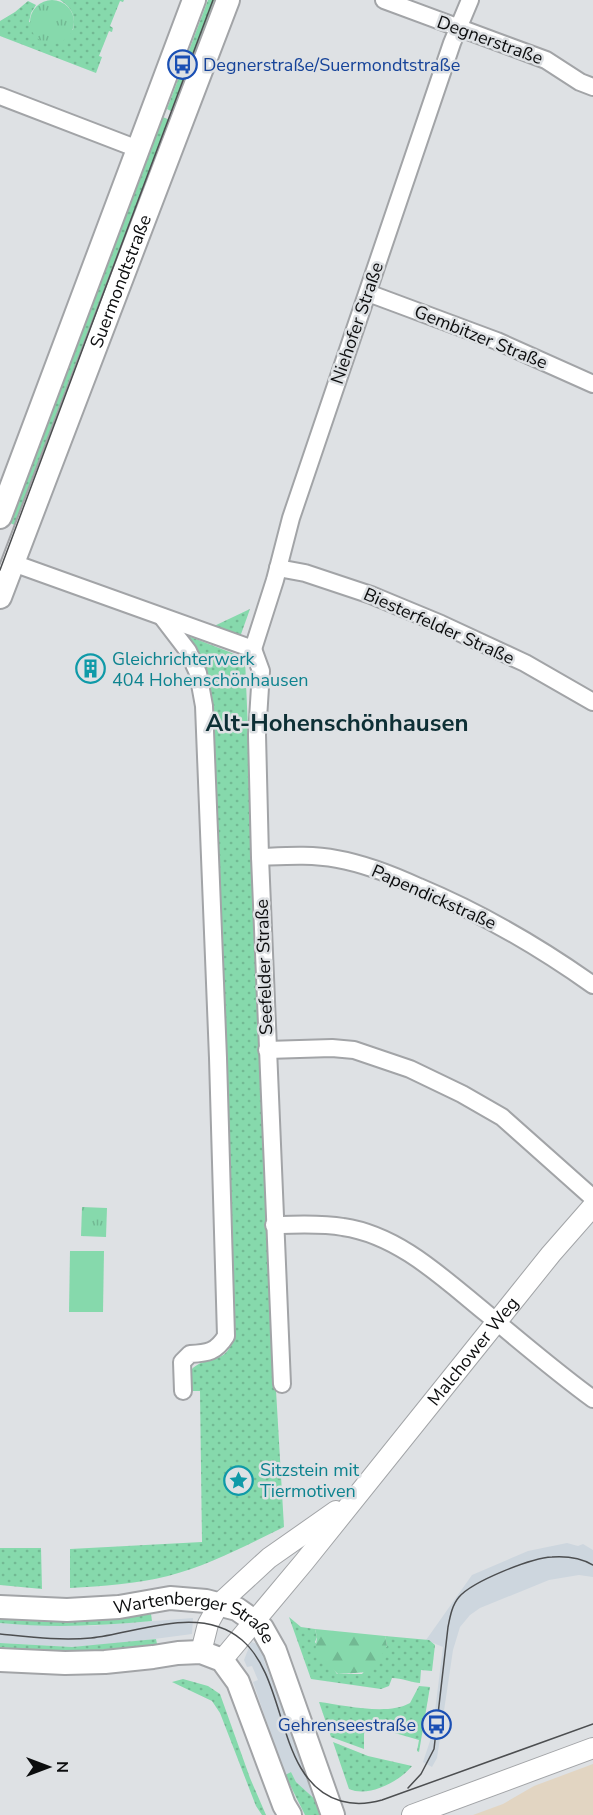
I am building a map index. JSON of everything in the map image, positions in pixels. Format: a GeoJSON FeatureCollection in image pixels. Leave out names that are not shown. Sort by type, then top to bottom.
{"type":"FeatureCollection","features":[{"type":"Feature","properties":{"kind":"main road","name":"Suermondtstraße"},"geometry":{"type":"LineString","coordinates":[[0,517],[194,0]]}},
{"type":"Feature","properties":{"kind":"main road","name":"Suermondtstraße"},"geometry":{"type":"LineString","coordinates":[[0,597],[7,563],[228,0]]}},
{"type":"Feature","properties":{"kind":"main road","name":"Wartenberger Straße"},"geometry":{"type":"LineString","coordinates":[[0,1607],[55,1610],[119,1608],[170,1598],[187,1598],[237,1610],[262,1628],[275,1651],[333,1815]]}},
{"type":"Feature","properties":{"kind":"main road","name":"Wartenberger Straße"},"geometry":{"type":"LineString","coordinates":[[0,1659],[65,1663],[105,1662],[201,1652],[222,1660],[238,1682],[284,1805],[290,1815]]}},
{"type":"Feature","properties":{"kind":"street","name":"Degnerstraße"},"geometry":{"type":"LineString","coordinates":[[384,0],[546,60],[580,82],[593,87]]}},
{"type":"Feature","properties":{"kind":"street","name":"Niehofer Straße"},"geometry":{"type":"LineString","coordinates":[[253,649],[291,518],[458,29],[470,0]]}},
{"type":"Feature","properties":{"kind":"street"},"geometry":{"type":"LineString","coordinates":[[0,96],[138,149]]}},
{"type":"Feature","properties":{"kind":"street","name":"Gembitzer Straße"},"geometry":{"type":"LineString","coordinates":[[368,293],[497,341],[593,384]]}},
{"type":"Feature","properties":{"kind":"street"},"geometry":{"type":"LineString","coordinates":[[7,563],[253,649]]}},
{"type":"Feature","properties":{"kind":"street","name":"Biesterfelder Straße"},"geometry":{"type":"LineString","coordinates":[[278,568],[305,573],[370,595],[433,621],[525,663],[593,702]]}},
{"type":"Feature","properties":{"kind":"street"},"geometry":{"type":"LineString","coordinates":[[162,617],[188,651],[198,673],[204,705],[226,1336],[219,1347],[210,1353],[190,1354],[182,1362],[183,1391]]}},
{"type":"Feature","properties":{"kind":"street","name":"Seefelder Straße"},"geometry":{"type":"LineString","coordinates":[[253,649],[261,671],[257,735],[260,857],[282,1384]]}},
{"type":"Feature","properties":{"kind":"street","name":"Papendickstraße"},"geometry":{"type":"LineString","coordinates":[[260,857],[301,855],[336,859],[398,878],[444,897],[505,928],[593,985]]}},
{"type":"Feature","properties":{"kind":"street"},"geometry":{"type":"LineString","coordinates":[[267,1050],[332,1048],[354,1050],[410,1069],[462,1094],[502,1117],[593,1198]]}},
{"type":"Feature","properties":{"kind":"street","name":"Malchower Weg"},"geometry":{"type":"LineString","coordinates":[[222,1660],[593,1206]]}},
{"type":"Feature","properties":{"kind":"street"},"geometry":{"type":"LineString","coordinates":[[274,1225],[314,1224],[344,1227],[370,1234],[401,1249],[433,1270],[593,1399]]}},
{"type":"Feature","properties":{"kind":"street","name":"Malchower Weg"},"geometry":{"type":"LineString","coordinates":[[201,1652],[208,1624],[219,1604],[269,1558],[355,1498]]}},
{"type":"Feature","properties":{"kind":"street"},"geometry":{"type":"LineString","coordinates":[[412,1815],[593,1748]]}},
{"type":"Feature","properties":{"kind":"shaded area"},"geometry":{"type":"Polygon","coordinates":[[[567,1543],[578,1546],[583,1544],[593,1550],[593,1577],[579,1575],[549,1580],[480,1608],[470,1615],[460,1627],[453,1650],[437,1758],[432,1767],[423,1762],[432,1735],[443,1647],[426,1640],[472,1575],[528,1551],[567,1543]]]}},
{"type":"Feature","properties":{"kind":"shaded area"},"geometry":{"type":"Polygon","coordinates":[[[193,1618],[192,1634],[124,1643],[72,1647],[0,1643],[0,1623],[89,1626],[193,1618]]]}},
{"type":"Feature","properties":{"kind":"shaded area"},"geometry":{"type":"Polygon","coordinates":[[[251,1642],[261,1645],[268,1659],[264,1661],[270,1676],[274,1676],[318,1802],[296,1782],[291,1772],[285,1775],[253,1682],[258,1680],[252,1666],[247,1667],[244,1660],[251,1642]]]}},
{"type":"Feature","properties":{"kind":"shaded area"},"geometry":{"type":"Polygon","coordinates":[[[593,1764],[593,1815],[473,1815],[503,1804],[534,1786],[593,1764]]]}},
{"type":"Feature","properties":{"kind":"green space"},"geometry":{"type":"Polygon","coordinates":[[[52,0],[61,1],[68,6],[73,13],[73,31],[68,38],[61,43],[52,44],[43,43],[36,38],[31,31],[30,22],[31,13],[36,6],[43,1],[52,0]]]}},
{"type":"Feature","properties":{"kind":"green space"},"geometry":{"type":"Polygon","coordinates":[[[60,0],[124,0],[120,1],[110,26],[113,28],[112,32],[109,31],[99,56],[102,57],[96,73],[0,36],[0,21],[28,1],[36,5],[29,22],[73,30],[72,13],[68,6],[60,0]]]}},
{"type":"Feature","properties":{"kind":"green space"},"geometry":{"type":"Polygon","coordinates":[[[208,0],[218,0],[181,108],[176,106],[173,112],[167,109],[208,0]]]}},
{"type":"Feature","properties":{"kind":"green space"},"geometry":{"type":"Polygon","coordinates":[[[154,114],[176,122],[21,528],[8,522],[154,114]]]}},
{"type":"Feature","properties":{"kind":"green space"},"geometry":{"type":"Polygon","coordinates":[[[250,609],[240,637],[212,627],[250,609]]]}},
{"type":"Feature","properties":{"kind":"green space"},"geometry":{"type":"Polygon","coordinates":[[[188,636],[245,658],[274,1356],[284,1527],[183,1572],[132,1583],[70,1588],[70,1549],[202,1542],[200,1391],[191,1391],[191,1370],[203,1362],[226,1353],[233,1339],[211,702],[187,639],[188,636]]]}},
{"type":"Feature","properties":{"kind":"green space"},"geometry":{"type":"Polygon","coordinates":[[[82,1207],[107,1208],[106,1237],[81,1236],[82,1207]]]}},
{"type":"Feature","properties":{"kind":"green space"},"geometry":{"type":"Polygon","coordinates":[[[70,1251],[104,1251],[103,1312],[69,1312],[70,1251]]]}},
{"type":"Feature","properties":{"kind":"green space"},"geometry":{"type":"Polygon","coordinates":[[[0,1548],[41,1548],[42,1589],[0,1585],[0,1548]]]}},
{"type":"Feature","properties":{"kind":"green space"},"geometry":{"type":"Polygon","coordinates":[[[151,1614],[152,1621],[114,1624],[57,1626],[0,1623],[0,1619],[76,1621],[151,1614]]]}},
{"type":"Feature","properties":{"kind":"green space"},"geometry":{"type":"Polygon","coordinates":[[[289,1617],[301,1627],[315,1629],[317,1637],[315,1642],[337,1674],[362,1674],[387,1646],[385,1636],[429,1640],[435,1645],[432,1671],[421,1670],[420,1683],[392,1678],[389,1686],[381,1689],[311,1679],[289,1617]]]}},
{"type":"Feature","properties":{"kind":"green space"},"geometry":{"type":"Polygon","coordinates":[[[315,1629],[385,1636],[387,1646],[368,1671],[338,1674],[315,1653],[317,1637],[315,1629]]]}},
{"type":"Feature","properties":{"kind":"green space"},"geometry":{"type":"Polygon","coordinates":[[[156,1639],[157,1644],[118,1649],[59,1651],[0,1647],[0,1643],[72,1647],[156,1639]]]}},
{"type":"Feature","properties":{"kind":"green space"},"geometry":{"type":"Polygon","coordinates":[[[183,1679],[208,1686],[220,1694],[250,1778],[266,1815],[262,1815],[256,1806],[220,1713],[212,1701],[172,1682],[183,1679]]]}},
{"type":"Feature","properties":{"kind":"green space"},"geometry":{"type":"Polygon","coordinates":[[[419,1686],[430,1687],[419,1752],[417,1751],[419,1740],[367,1725],[364,1734],[364,1749],[331,1737],[319,1702],[390,1709],[410,1703],[419,1686]]]}},
{"type":"Feature","properties":{"kind":"green space"},"geometry":{"type":"Polygon","coordinates":[[[333,1742],[368,1756],[412,1766],[400,1777],[375,1790],[349,1789],[333,1742]]]}},
{"type":"Feature","properties":{"kind":"green space"},"geometry":{"type":"Polygon","coordinates":[[[291,1772],[296,1782],[318,1802],[322,1815],[305,1815],[285,1775],[291,1772]]]}},
{"type":"Feature","properties":{"kind":"tram line"},"geometry":{"type":"LineString","coordinates":[[0,570],[213,0]]}},
{"type":"Feature","properties":{"kind":"tram line"},"geometry":{"type":"LineString","coordinates":[[408,1788],[421,1774],[434,1749],[448,1627],[453,1607],[459,1597],[476,1584],[517,1566],[543,1558],[568,1557],[593,1565]]}},
{"type":"Feature","properties":{"kind":"tram line"},"geometry":{"type":"LineString","coordinates":[[0,1634],[80,1639],[188,1622],[225,1629],[242,1640],[257,1658],[268,1679],[293,1752],[304,1773],[320,1790],[341,1801],[351,1803],[382,1800],[593,1724]]}},
{"type":"Feature","properties":{"kind":"place","name":"Degnerstraße/Suermondtstraße"},"geometry":{"type":"Point","coordinates":[182,65]}},
{"type":"Feature","properties":{"kind":"place","name":"Gleichrichterwerk 404 Hohenschönhausen"},"geometry":{"type":"Point","coordinates":[91,669]}},
{"type":"Feature","properties":{"kind":"place","name":"Sitzstein mit Tiermotiven"},"geometry":{"type":"Point","coordinates":[239,1480]}},
{"type":"Feature","properties":{"kind":"place","name":"Gehrenseestraße"},"geometry":{"type":"Point","coordinates":[437,1725]}},
{"type":"Feature","properties":{"kind":"district","name":"Alt-Hohenschönhausen"},"geometry":{"type":"Point","coordinates":[337,723]}}]}
